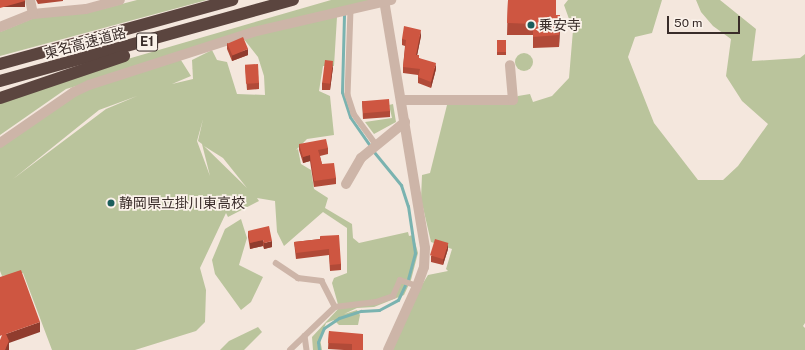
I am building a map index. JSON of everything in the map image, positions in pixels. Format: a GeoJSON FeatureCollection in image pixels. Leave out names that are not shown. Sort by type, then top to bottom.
{"type":"FeatureCollection","features":[{"type":"Feature","properties":{"kind":"highway","name":"東名高速道路"},"geometry":{"type":"LineString","coordinates":[[0,64],[232,0]]}},
{"type":"Feature","properties":{"kind":"highway","name":"東名高速道路"},"geometry":{"type":"LineString","coordinates":[[0,81],[241,16],[293,0]]}},
{"type":"Feature","properties":{"kind":"highway"},"geometry":{"type":"LineString","coordinates":[[0,98],[241,16]]}},
{"type":"Feature","properties":{"kind":"street"},"geometry":{"type":"LineString","coordinates":[[30,0],[33,14]]}},
{"type":"Feature","properties":{"kind":"street"},"geometry":{"type":"LineString","coordinates":[[0,27],[33,14],[86,9],[120,0]]}},
{"type":"Feature","properties":{"kind":"street"},"geometry":{"type":"LineString","coordinates":[[0,143],[74,92],[89,85],[253,32],[387,1],[401,100],[425,248],[424,267],[388,350]]}},
{"type":"Feature","properties":{"kind":"street"},"geometry":{"type":"LineString","coordinates":[[401,100],[513,100],[510,65]]}},
{"type":"Feature","properties":{"kind":"street"},"geometry":{"type":"LineString","coordinates":[[346,184],[361,158],[376,144],[405,122]]}},
{"type":"Feature","properties":{"kind":"lane"},"geometry":{"type":"LineString","coordinates":[[351,10],[348,94],[354,114],[376,144]]}},
{"type":"Feature","properties":{"kind":"lane"},"geometry":{"type":"LineString","coordinates":[[276,263],[298,278],[322,281],[335,307]]}},
{"type":"Feature","properties":{"kind":"lane"},"geometry":{"type":"LineString","coordinates":[[290,350],[335,307],[376,302],[392,296],[400,280],[417,286]]}},
{"type":"Feature","properties":{"kind":"lane"},"geometry":{"type":"LineString","coordinates":[[305,336],[307,350]]}},
{"type":"Feature","properties":{"kind":"green space"},"geometry":{"type":"Polygon","coordinates":[[[137,0],[207,0],[0,56],[0,32],[34,18],[87,13],[137,0]]]}},
{"type":"Feature","properties":{"kind":"green space","name":"静岡県立掛川東高校"},"geometry":{"type":"Polygon","coordinates":[[[331,0],[371,0],[337,17],[334,66],[323,66],[319,91],[330,96],[334,135],[307,139],[296,150],[298,149],[301,164],[311,170],[314,189],[328,198],[325,208],[352,224],[353,238],[359,243],[408,232],[409,236],[413,235],[418,253],[411,280],[404,295],[374,307],[357,308],[344,314],[357,310],[360,315],[358,325],[339,325],[334,320],[326,323],[320,339],[322,350],[313,350],[312,337],[339,308],[332,283],[334,278],[347,273],[347,228],[323,212],[284,246],[277,232],[275,201],[257,198],[259,201],[228,217],[226,213],[200,268],[206,290],[205,322],[196,331],[135,350],[52,350],[23,273],[2,276],[0,271],[0,143],[74,92],[167,60],[66,89],[0,135],[0,104],[69,76],[331,0]],[[243,38],[179,57],[191,76],[172,84],[193,79],[192,60],[212,50],[217,60],[227,62],[237,94],[265,95],[264,76],[258,57],[243,38]],[[137,96],[99,110],[13,179],[106,109],[137,96]],[[203,119],[197,141],[210,176],[202,144],[198,141],[203,119]],[[204,146],[247,188],[223,158],[204,146]]]}},
{"type":"Feature","properties":{"kind":"green space"},"geometry":{"type":"Polygon","coordinates":[[[568,0],[662,0],[652,33],[635,37],[628,57],[654,123],[698,180],[723,180],[738,166],[768,124],[742,101],[726,76],[731,39],[713,26],[701,12],[696,0],[720,0],[756,29],[752,61],[800,58],[805,54],[805,323],[803,326],[805,328],[805,350],[388,350],[404,314],[428,275],[448,271],[446,269],[452,249],[431,242],[421,199],[422,175],[430,173],[447,105],[513,100],[518,96],[530,94],[533,102],[552,96],[569,78],[573,30],[564,5],[568,0]]]}},
{"type":"Feature","properties":{"kind":"green space"},"geometry":{"type":"Polygon","coordinates":[[[524,53],[530,56],[533,62],[530,68],[524,71],[518,68],[515,62],[518,56],[524,53]]]}},
{"type":"Feature","properties":{"kind":"green space"},"geometry":{"type":"Polygon","coordinates":[[[393,104],[396,122],[374,134],[365,122],[392,118],[389,105],[393,104]]]}},
{"type":"Feature","properties":{"kind":"green space"},"geometry":{"type":"Polygon","coordinates":[[[241,219],[247,238],[239,265],[263,277],[251,302],[241,310],[215,274],[212,260],[225,229],[241,219]]]}},
{"type":"Feature","properties":{"kind":"green space"},"geometry":{"type":"Polygon","coordinates":[[[258,327],[262,332],[244,350],[220,350],[229,341],[258,327]]]}},
{"type":"Feature","properties":{"kind":"building"},"geometry":{"type":"Polygon","coordinates":[[[0,0],[25,0],[25,1],[0,8],[0,0]]]}},
{"type":"Feature","properties":{"kind":"building","name":"乗安寺"},"geometry":{"type":"Polygon","coordinates":[[[508,0],[556,0],[556,15],[560,15],[559,35],[533,37],[533,24],[507,23],[508,0]]]}},
{"type":"Feature","properties":{"kind":"building"},"geometry":{"type":"Polygon","coordinates":[[[404,26],[421,30],[416,55],[419,55],[419,58],[436,63],[431,82],[418,77],[420,69],[403,67],[406,40],[402,39],[404,26]]]}},
{"type":"Feature","properties":{"kind":"building"},"geometry":{"type":"Polygon","coordinates":[[[243,37],[248,49],[232,56],[227,44],[243,37]]]}},
{"type":"Feature","properties":{"kind":"building"},"geometry":{"type":"Polygon","coordinates":[[[497,40],[506,40],[506,52],[497,52],[497,40]]]}},
{"type":"Feature","properties":{"kind":"building"},"geometry":{"type":"Polygon","coordinates":[[[325,60],[333,61],[330,84],[322,83],[325,60]]]}},
{"type":"Feature","properties":{"kind":"building"},"geometry":{"type":"Polygon","coordinates":[[[258,64],[259,83],[246,84],[245,65],[258,64]]]}},
{"type":"Feature","properties":{"kind":"building"},"geometry":{"type":"Polygon","coordinates":[[[389,99],[390,111],[363,113],[362,101],[389,99]]]}},
{"type":"Feature","properties":{"kind":"building"},"geometry":{"type":"Polygon","coordinates":[[[326,139],[328,148],[318,150],[322,164],[334,163],[336,178],[314,181],[310,155],[303,157],[299,144],[326,139]]]}},
{"type":"Feature","properties":{"kind":"building"},"geometry":{"type":"Polygon","coordinates":[[[269,226],[272,241],[264,243],[263,240],[250,243],[248,231],[269,226]]]}},
{"type":"Feature","properties":{"kind":"building"},"geometry":{"type":"Polygon","coordinates":[[[339,235],[341,264],[330,265],[329,249],[296,253],[294,242],[321,239],[320,236],[339,235]]]}},
{"type":"Feature","properties":{"kind":"building"},"geometry":{"type":"Polygon","coordinates":[[[435,239],[448,243],[443,259],[430,255],[435,239]]]}},
{"type":"Feature","properties":{"kind":"building"},"geometry":{"type":"Polygon","coordinates":[[[21,270],[40,322],[6,334],[9,341],[5,350],[0,350],[0,340],[2,335],[0,336],[0,277],[21,270]]]}},
{"type":"Feature","properties":{"kind":"building"},"geometry":{"type":"Polygon","coordinates":[[[329,331],[363,334],[363,350],[352,350],[352,344],[328,343],[329,331]]]}},
{"type":"Feature","properties":{"kind":"waterway"},"geometry":{"type":"LineString","coordinates":[[344,15],[342,92],[350,117],[369,144]]}},
{"type":"Feature","properties":{"kind":"waterway"},"geometry":{"type":"LineString","coordinates":[[374,152],[401,185],[408,206],[415,253],[408,280]]}},
{"type":"Feature","properties":{"kind":"waterway"},"geometry":{"type":"LineString","coordinates":[[319,350],[318,342],[324,328],[339,318],[361,311],[379,310],[398,300],[405,285]]}},
{"type":"Feature","properties":{"kind":"place","name":"乗安寺"},"geometry":{"type":"Point","coordinates":[531,25]}},
{"type":"Feature","properties":{"kind":"place","name":"静岡県立掛川東高校"},"geometry":{"type":"Point","coordinates":[111,203]}}]}
